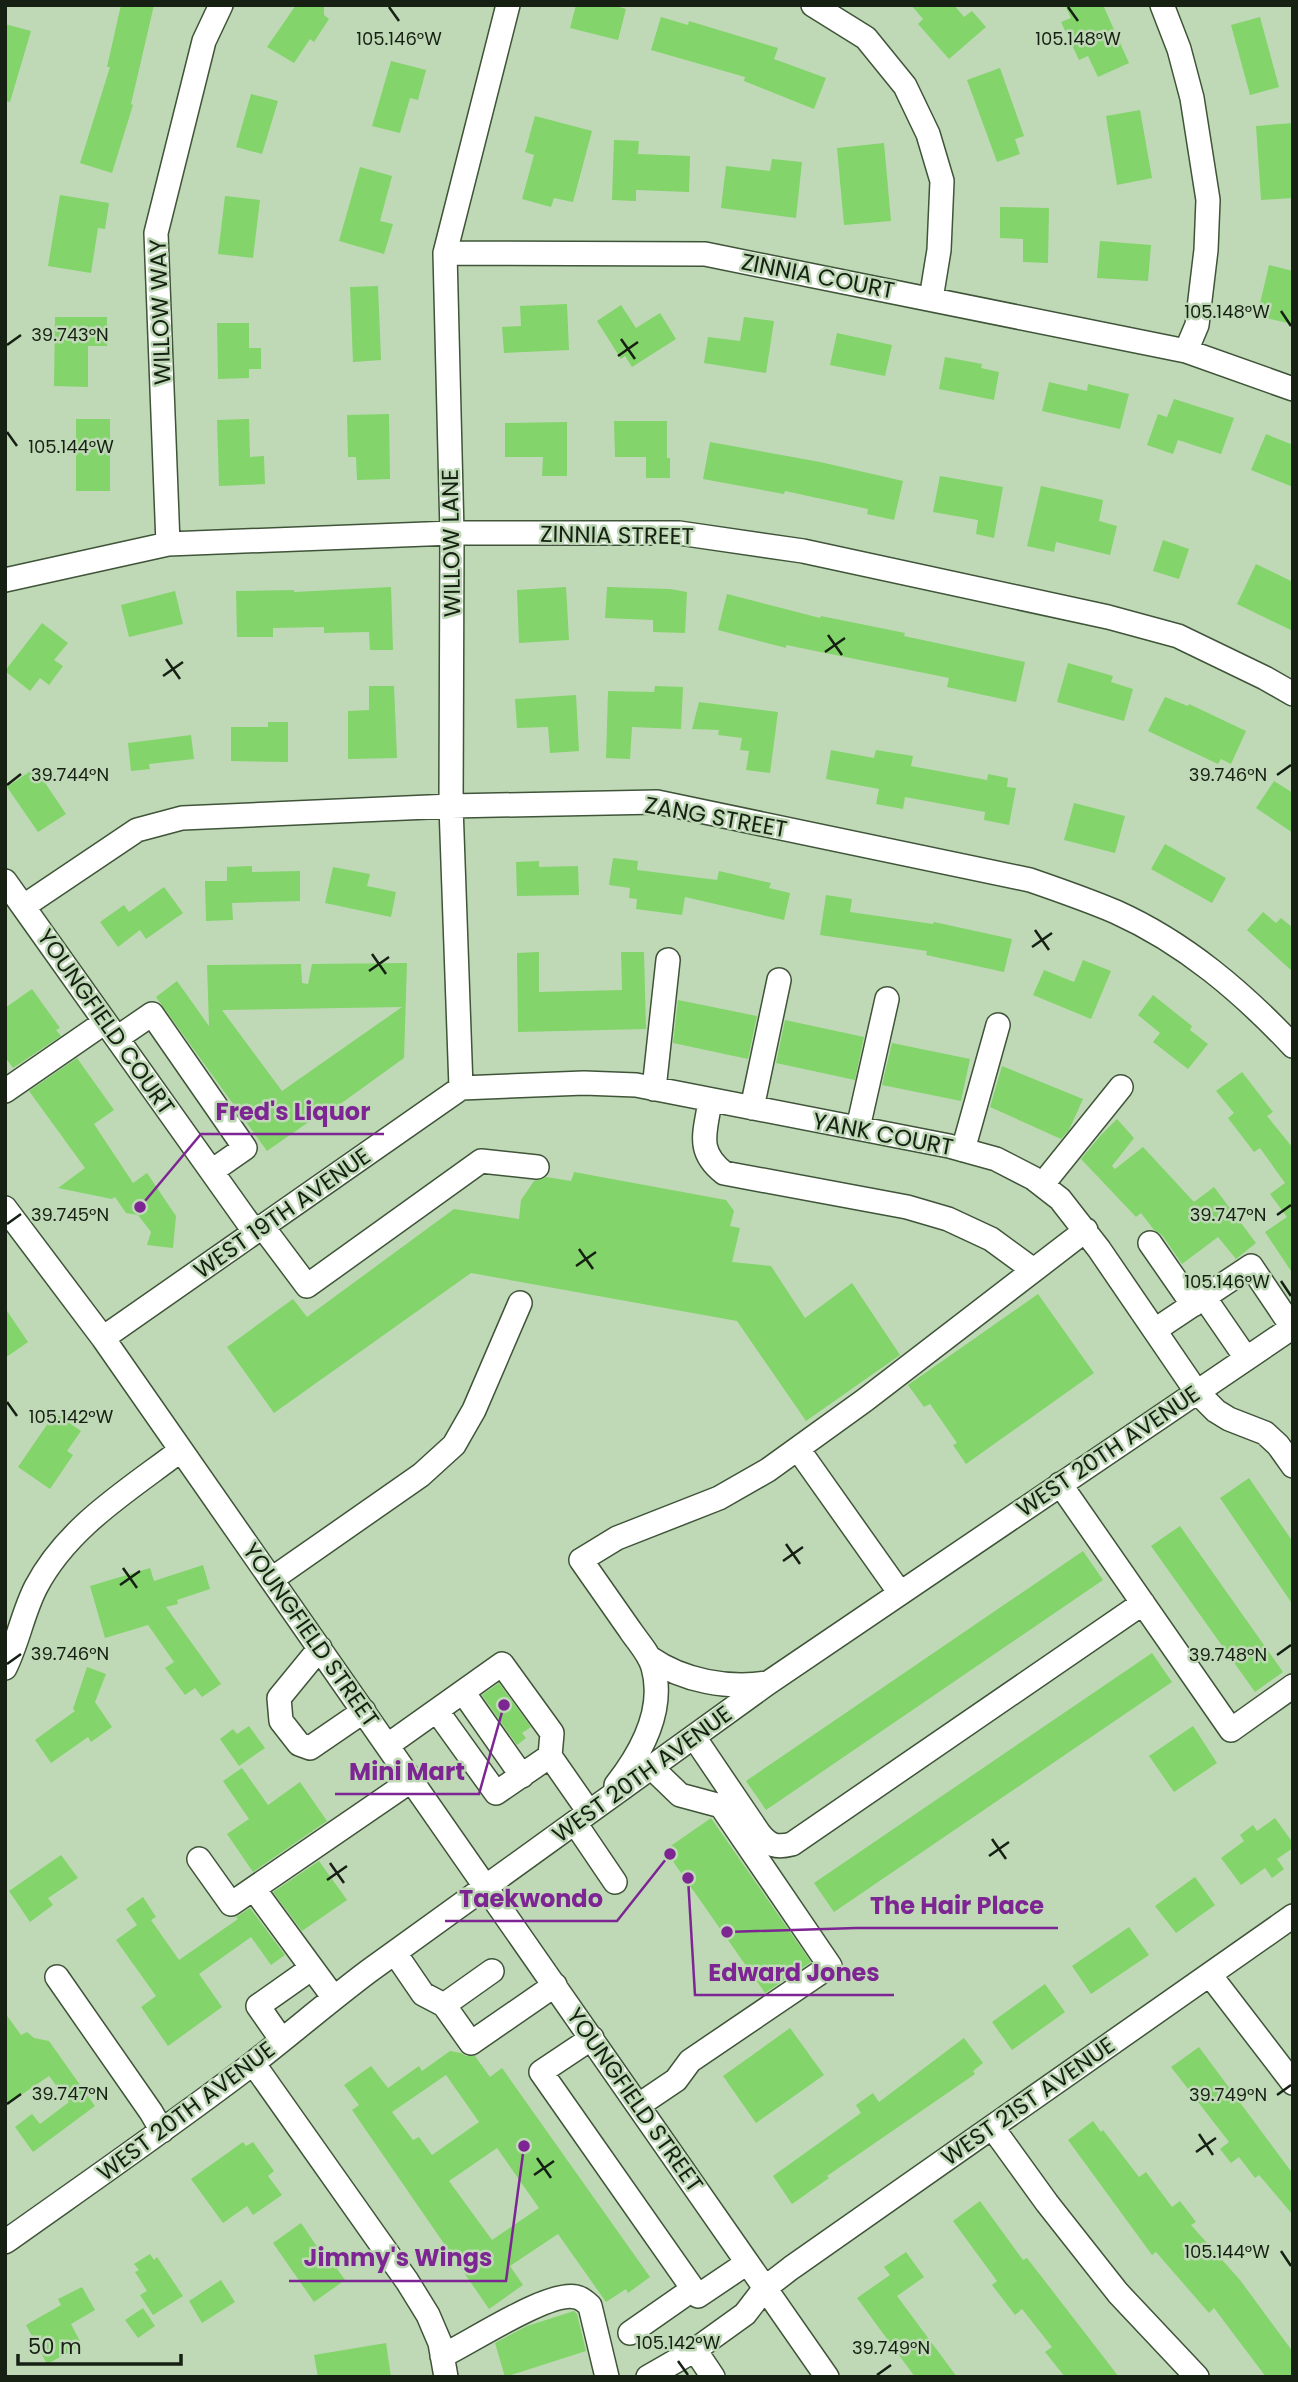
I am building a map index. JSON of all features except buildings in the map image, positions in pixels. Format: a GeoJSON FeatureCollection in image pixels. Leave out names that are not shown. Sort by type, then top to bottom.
{"type":"FeatureCollection","features":[{"type":"Feature","properties":{"kind":"street","name":"WILLOW WAY"},"geometry":{"type":"LineString","coordinates":[[168,544],[156,233],[204,41],[221,5]]}},
{"type":"Feature","properties":{"kind":"street","name":"WILLOW LANE"},"geometry":{"type":"LineString","coordinates":[[461,1088],[451,806],[452,533],[445,253],[508,5]]}},
{"type":"Feature","properties":{"kind":"street"},"geometry":{"type":"LineString","coordinates":[[813,5],[866,38],[905,86],[928,134],[942,181],[939,250],[931,299]]}},
{"type":"Feature","properties":{"kind":"street"},"geometry":{"type":"LineString","coordinates":[[1162,5],[1179,49],[1192,98],[1208,200],[1206,250],[1197,325],[1186,351]]}},
{"type":"Feature","properties":{"kind":"street","name":"ZINNIA COURT"},"geometry":{"type":"LineString","coordinates":[[445,253],[705,254],[1186,351],[1293,389]]}},
{"type":"Feature","properties":{"kind":"street","name":"ZINNIA STREET"},"geometry":{"type":"LineString","coordinates":[[5,580],[168,544],[452,533],[679,533],[803,551],[1108,617],[1178,636],[1293,694]]}},
{"type":"Feature","properties":{"kind":"street","name":"ZANG STREET"},"geometry":{"type":"LineString","coordinates":[[24,906],[137,830],[182,818],[451,806],[657,802],[1030,880],[1084,899],[1120,914],[1196,958],[1224,979],[1293,1046]]}},
{"type":"Feature","properties":{"kind":"street","name":"YOUNGFIELD COURT"},"geometry":{"type":"LineString","coordinates":[[5,881],[212,1171],[307,1286],[481,1161],[537,1167]]}},
{"type":"Feature","properties":{"kind":"street"},"geometry":{"type":"LineString","coordinates":[[654,1089],[668,960]]}},
{"type":"Feature","properties":{"kind":"street"},"geometry":{"type":"LineString","coordinates":[[752,1108],[779,980]]}},
{"type":"Feature","properties":{"kind":"street"},"geometry":{"type":"LineString","coordinates":[[858,1128],[887,999]]}},
{"type":"Feature","properties":{"kind":"street"},"geometry":{"type":"LineString","coordinates":[[5,1091],[111,1030],[152,1014],[245,1148],[212,1171]]}},
{"type":"Feature","properties":{"kind":"street"},"geometry":{"type":"LineString","coordinates":[[963,1150],[998,1025]]}},
{"type":"Feature","properties":{"kind":"street","name":"YANK COURT"},"geometry":{"type":"LineString","coordinates":[[461,1088],[584,1083],[636,1085],[858,1128],[996,1159],[1033,1178],[1060,1199],[1086,1230],[1196,1391],[1216,1411],[1229,1419],[1265,1433],[1278,1445],[1293,1466]]}},
{"type":"Feature","properties":{"kind":"street"},"geometry":{"type":"LineString","coordinates":[[1042,1185],[1121,1087]]}},
{"type":"Feature","properties":{"kind":"street","name":"WEST 19TH AVENUE"},"geometry":{"type":"LineString","coordinates":[[103,1338],[461,1088]]}},
{"type":"Feature","properties":{"kind":"street"},"geometry":{"type":"LineString","coordinates":[[710,1100],[704,1143],[707,1157],[724,1173],[906,1207],[948,1219],[991,1239],[1032,1269]]}},
{"type":"Feature","properties":{"kind":"street","name":"YOUNGFIELD STREET"},"geometry":{"type":"LineString","coordinates":[[5,1208],[12,1233],[103,1338],[827,2377]]}},
{"type":"Feature","properties":{"kind":"street"},"geometry":{"type":"LineString","coordinates":[[768,1683],[734,1686],[666,1669],[650,1658],[581,1560],[633,1531],[738,1489],[865,1400],[1086,1230]]}},
{"type":"Feature","properties":{"kind":"street"},"geometry":{"type":"LineString","coordinates":[[1150,1243],[1247,1358]]}},
{"type":"Feature","properties":{"kind":"street"},"geometry":{"type":"LineString","coordinates":[[1154,1330],[1251,1266],[1292,1327]]}},
{"type":"Feature","properties":{"kind":"street"},"geometry":{"type":"LineString","coordinates":[[272,1579],[421,1475],[454,1446],[469,1420],[520,1303]]}},
{"type":"Feature","properties":{"kind":"street","name":"WEST 20TH AVENUE"},"geometry":{"type":"LineString","coordinates":[[5,2242],[162,2131],[334,1998],[768,1683],[1292,1327]]}},
{"type":"Feature","properties":{"kind":"street"},"geometry":{"type":"LineString","coordinates":[[798,1449],[900,1593]]}},
{"type":"Feature","properties":{"kind":"street"},"geometry":{"type":"LineString","coordinates":[[5,1668],[20,1635],[33,1594],[54,1558],[90,1520],[181,1450]]}},
{"type":"Feature","properties":{"kind":"street"},"geometry":{"type":"LineString","coordinates":[[1060,1484],[1231,1730],[1293,1686]]}},
{"type":"Feature","properties":{"kind":"street"},"geometry":{"type":"LineString","coordinates":[[694,1737],[759,1833],[772,1846],[782,1847],[792,1844],[1143,1603]]}},
{"type":"Feature","properties":{"kind":"street"},"geometry":{"type":"LineString","coordinates":[[320,1648],[279,1698],[281,1721],[299,1744],[310,1748],[364,1711]]}},
{"type":"Feature","properties":{"kind":"street"},"geometry":{"type":"LineString","coordinates":[[587,1814],[636,1757],[648,1732],[656,1692],[650,1658]]}},
{"type":"Feature","properties":{"kind":"street"},"geometry":{"type":"LineString","coordinates":[[388,1745],[502,1664],[552,1733],[551,1756],[587,1814],[615,1882]]}},
{"type":"Feature","properties":{"kind":"street"},"geometry":{"type":"LineString","coordinates":[[451,1701],[496,1793],[551,1756]]}},
{"type":"Feature","properties":{"kind":"street"},"geometry":{"type":"LineString","coordinates":[[451,1701],[516,1779]]}},
{"type":"Feature","properties":{"kind":"street"},"geometry":{"type":"LineString","coordinates":[[639,2105],[677,2080],[690,2061],[830,1966],[721,1806],[680,1795],[651,1768]]}},
{"type":"Feature","properties":{"kind":"street"},"geometry":{"type":"LineString","coordinates":[[199,1858],[231,1904],[412,1780]]}},
{"type":"Feature","properties":{"kind":"street"},"geometry":{"type":"LineString","coordinates":[[254,1889],[334,1998]]}},
{"type":"Feature","properties":{"kind":"street","name":"WEST 21ST AVENUE"},"geometry":{"type":"LineString","coordinates":[[648,2377],[695,2350],[745,2314],[765,2288],[1293,1916]]}},
{"type":"Feature","properties":{"kind":"street"},"geometry":{"type":"LineString","coordinates":[[395,1953],[424,1994],[444,2004],[471,2043],[555,1985]]}},
{"type":"Feature","properties":{"kind":"street"},"geometry":{"type":"LineString","coordinates":[[281,2039],[258,2006],[312,1968]]}},
{"type":"Feature","properties":{"kind":"street"},"geometry":{"type":"LineString","coordinates":[[444,2004],[492,1972]]}},
{"type":"Feature","properties":{"kind":"street"},"geometry":{"type":"LineString","coordinates":[[1210,1975],[1293,2083]]}},
{"type":"Feature","properties":{"kind":"street"},"geometry":{"type":"LineString","coordinates":[[57,1977],[162,2131]]}},
{"type":"Feature","properties":{"kind":"street"},"geometry":{"type":"LineString","coordinates":[[592,2038],[541,2072],[698,2296],[747,2263]]}},
{"type":"Feature","properties":{"kind":"street"},"geometry":{"type":"LineString","coordinates":[[253,2063],[407,2281],[428,2315],[440,2343],[444,2367]]}},
{"type":"Feature","properties":{"kind":"street"},"geometry":{"type":"LineString","coordinates":[[992,2127],[1118,2292],[1197,2377]]}},
{"type":"Feature","properties":{"kind":"street"},"geometry":{"type":"LineString","coordinates":[[630,2333],[693,2289]]}},
{"type":"Feature","properties":{"kind":"street"},"geometry":{"type":"LineString","coordinates":[[444,2367],[467,2345],[510,2319],[557,2299],[576,2297],[590,2305],[607,2377]]}},
{"type":"Feature","properties":{"kind":"street"},"geometry":{"type":"LineString","coordinates":[[695,2350],[713,2377]]}},
{"type":"Feature","properties":{"kind":"place","name":"Fred's Liquor"},"geometry":{"type":"Point","coordinates":[140,1207]}},
{"type":"Feature","properties":{"kind":"place","name":"Mini Mart"},"geometry":{"type":"Point","coordinates":[504,1705]}},
{"type":"Feature","properties":{"kind":"place","name":"Taekwondo"},"geometry":{"type":"Point","coordinates":[670,1854]}},
{"type":"Feature","properties":{"kind":"place","name":"Edward Jones"},"geometry":{"type":"Point","coordinates":[688,1878]}},
{"type":"Feature","properties":{"kind":"place","name":"The Hair Place"},"geometry":{"type":"Point","coordinates":[727,1932]}},
{"type":"Feature","properties":{"kind":"place","name":"Jimmy's Wings"},"geometry":{"type":"Point","coordinates":[524,2146]}}]}
